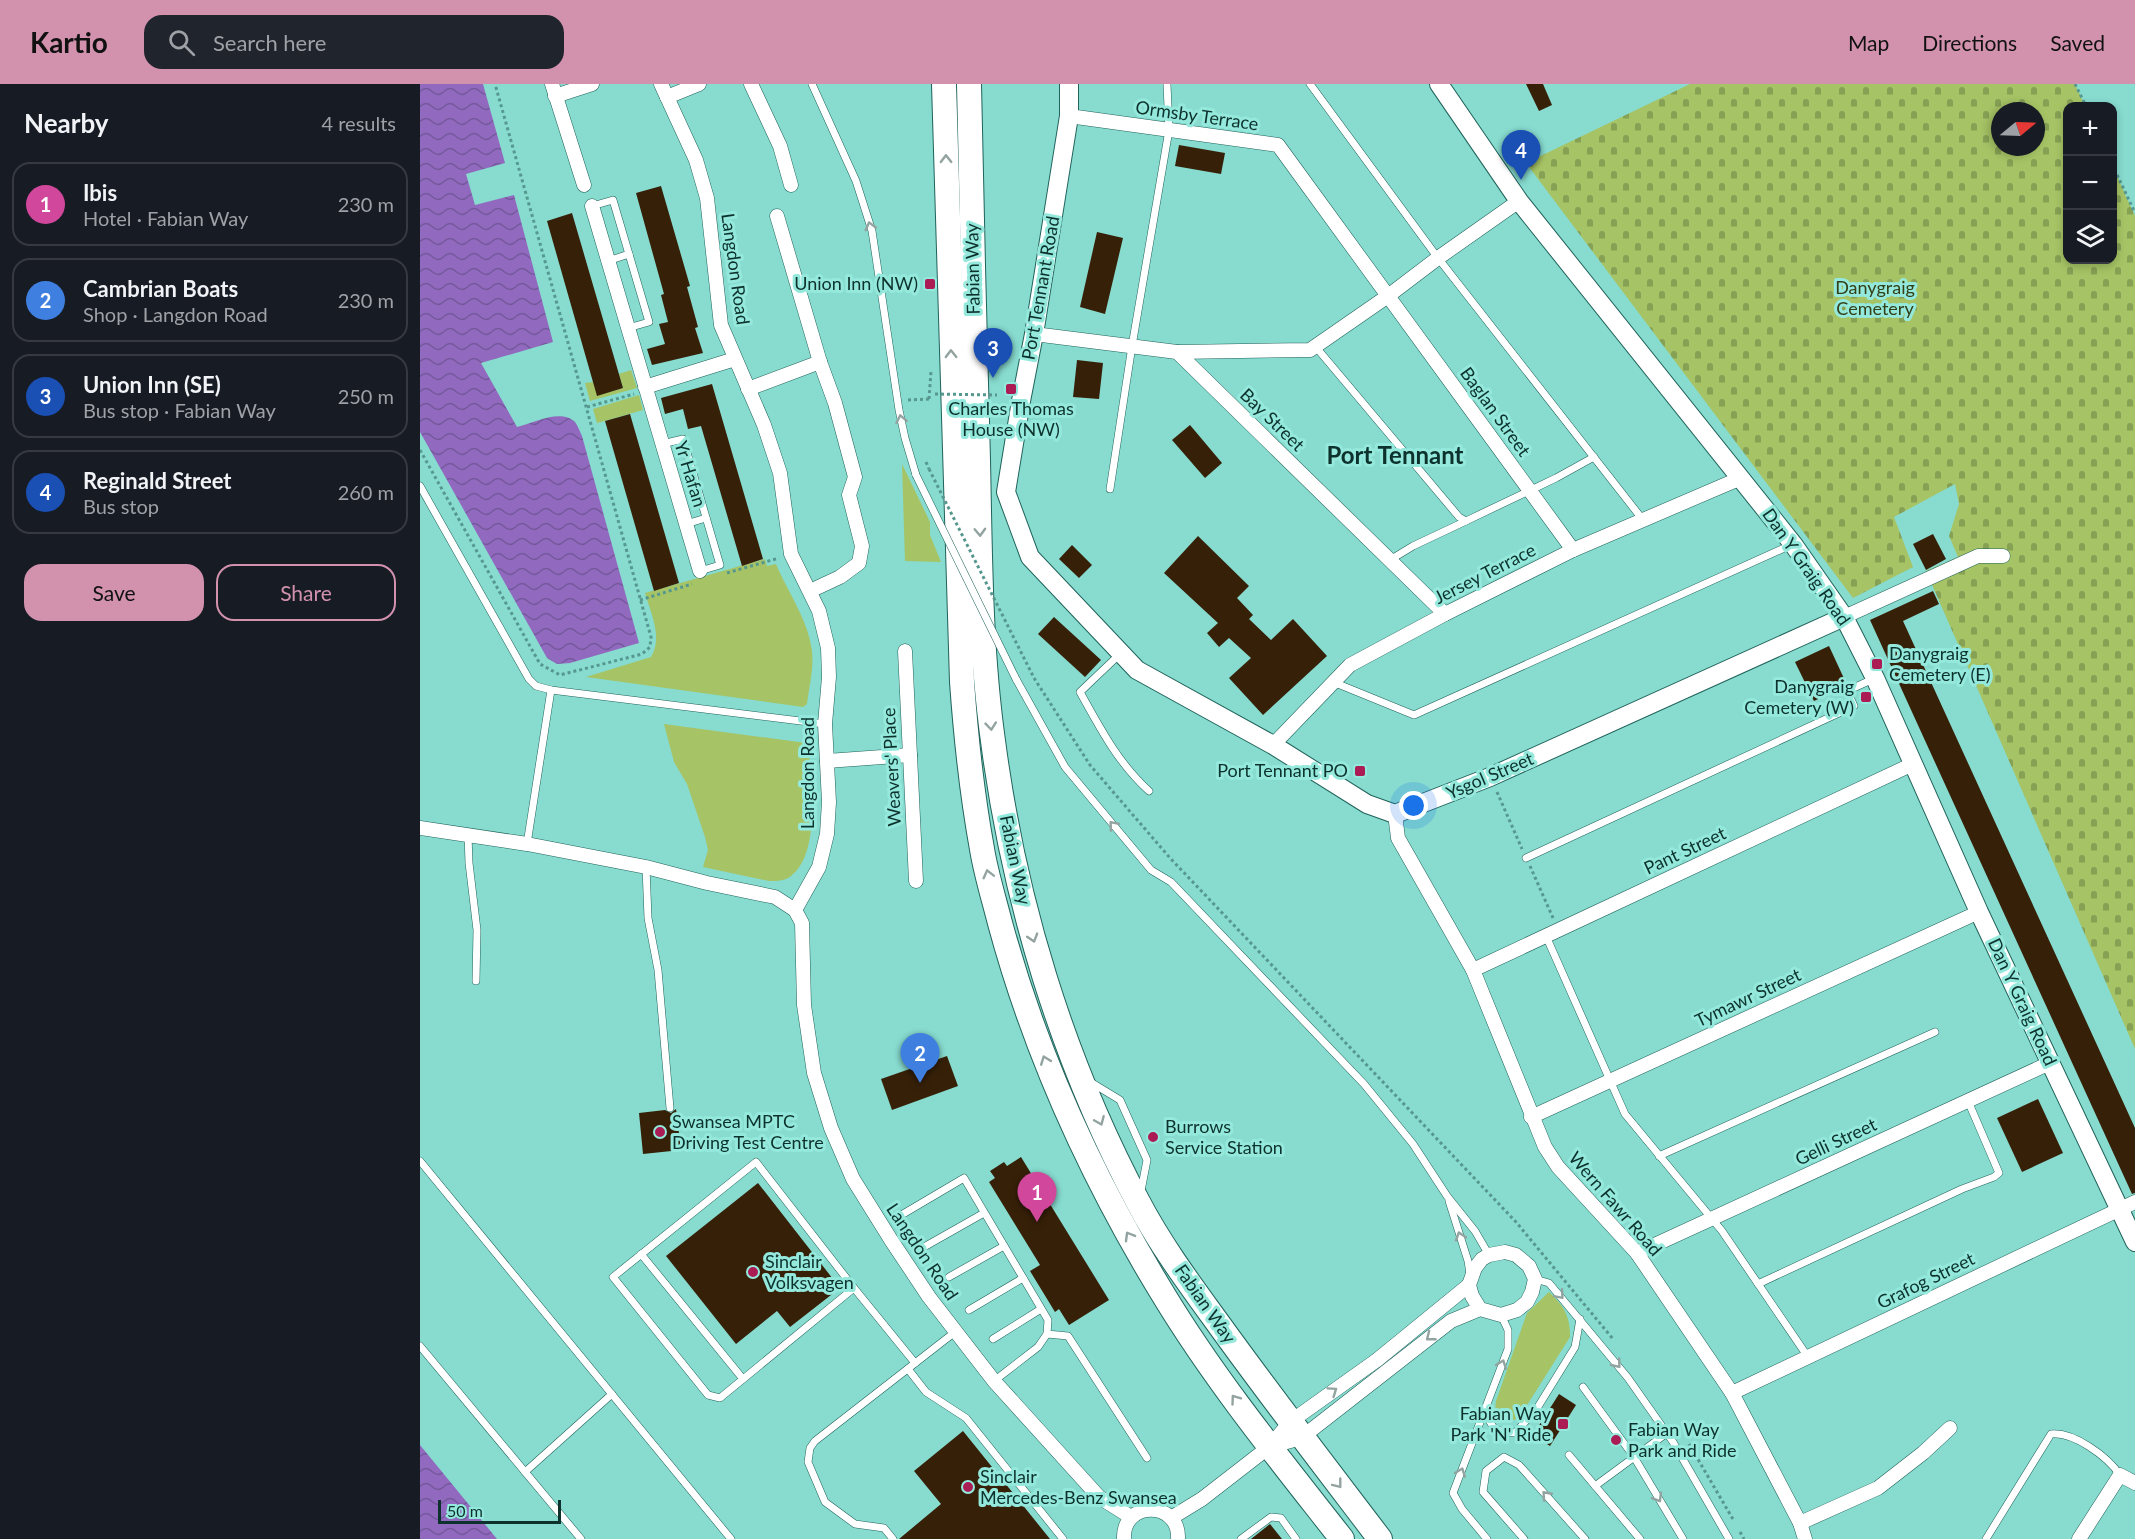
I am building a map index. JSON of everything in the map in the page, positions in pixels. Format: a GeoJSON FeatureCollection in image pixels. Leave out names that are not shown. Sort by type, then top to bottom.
{"type":"FeatureCollection","features":[{"type":"Feature","properties":{"kind":"highway","name":"Fabian Way"},"geometry":{"type":"LineString","coordinates":[[944,84],[961,671],[968,752],[982,850],[1006,946],[1029,1017],[1056,1087],[1110,1202],[1167,1301],[1269,1447],[1342,1539]]}},
{"type":"Feature","properties":{"kind":"highway","name":"Fabian Way"},"geometry":{"type":"LineString","coordinates":[[969,84],[983,639],[993,741],[1006,824],[1028,921],[1052,998],[1080,1074],[1108,1142],[1139,1205],[1186,1278],[1295,1430],[1380,1539]]}},
{"type":"Feature","properties":{"kind":"street"},"geometry":{"type":"LineString","coordinates":[[584,185],[554,90],[592,84]]}},
{"type":"Feature","properties":{"kind":"street"},"geometry":{"type":"LineString","coordinates":[[664,90],[699,84]]}},
{"type":"Feature","properties":{"kind":"street"},"geometry":{"type":"LineString","coordinates":[[751,84],[780,146],[791,185]]}},
{"type":"Feature","properties":{"kind":"street","name":"Port Tennant Road"},"geometry":{"type":"LineString","coordinates":[[1069,84],[1069,116],[1006,492],[1030,557],[1121,653]]}},
{"type":"Feature","properties":{"kind":"street","name":"Dan Y Graig Road"},"geometry":{"type":"LineString","coordinates":[[1439,84],[1519,201],[1793,544],[1844,617],[1875,678],[1979,912],[2050,1063],[2127,1205],[2135,1242]]}},
{"type":"Feature","properties":{"kind":"street","name":"Langdon Road"},"geometry":{"type":"LineString","coordinates":[[664,90],[696,160],[707,198],[721,325],[764,425],[780,473],[791,555],[819,611],[828,648],[829,677],[825,724],[829,802],[827,834],[819,867],[795,910],[802,923],[804,1005],[814,1073],[831,1128],[853,1179],[929,1297],[994,1381],[1099,1497],[1131,1517]]}},
{"type":"Feature","properties":{"kind":"street","name":"Ormsby Terrace"},"geometry":{"type":"LineString","coordinates":[[1069,116],[1278,145],[1388,296]]}},
{"type":"Feature","properties":{"kind":"street"},"geometry":{"type":"LineString","coordinates":[[1034,334],[1178,352],[1310,350],[1519,201]]}},
{"type":"Feature","properties":{"kind":"street","name":"Yr Hafan"},"geometry":{"type":"LineString","coordinates":[[592,206],[700,571]]}},
{"type":"Feature","properties":{"kind":"street"},"geometry":{"type":"LineString","coordinates":[[777,216],[855,477],[849,495],[862,546],[858,563],[840,578],[810,591]]}},
{"type":"Feature","properties":{"kind":"street","name":"Baglan Street"},"geometry":{"type":"LineString","coordinates":[[1388,296],[1573,550]]}},
{"type":"Feature","properties":{"kind":"street","name":"Bay Street"},"geometry":{"type":"LineString","coordinates":[[1178,352],[1444,614]]}},
{"type":"Feature","properties":{"kind":"street"},"geometry":{"type":"LineString","coordinates":[[646,388],[735,359]]}},
{"type":"Feature","properties":{"kind":"street"},"geometry":{"type":"LineString","coordinates":[[748,389],[820,362]]}},
{"type":"Feature","properties":{"kind":"street","name":"Jersey Terrace"},"geometry":{"type":"LineString","coordinates":[[1273,745],[1350,665],[1444,614],[1573,550],[1741,478]]}},
{"type":"Feature","properties":{"kind":"street","name":"Ysgol Street"},"geometry":{"type":"LineString","coordinates":[[1395,814],[1491,777],[1978,556],[2003,556]]}},
{"type":"Feature","properties":{"kind":"street","name":"Weavers' Place"},"geometry":{"type":"LineString","coordinates":[[905,651],[916,880]]}},
{"type":"Feature","properties":{"kind":"street"},"geometry":{"type":"LineString","coordinates":[[1121,653],[1137,670],[1273,745],[1367,804],[1395,814]]}},
{"type":"Feature","properties":{"kind":"street"},"geometry":{"type":"LineString","coordinates":[[826,760],[910,755]]}},
{"type":"Feature","properties":{"kind":"street","name":"Pant Street"},"geometry":{"type":"LineString","coordinates":[[1473,970],[1913,764]]}},
{"type":"Feature","properties":{"kind":"street","name":"Wern Fawr Road"},"geometry":{"type":"LineString","coordinates":[[1395,814],[1398,838],[1473,970],[1545,1147],[1558,1167],[1637,1253],[1732,1394],[1800,1523],[1805,1539]]}},
{"type":"Feature","properties":{"kind":"street"},"geometry":{"type":"LineString","coordinates":[[420,828],[526,844],[646,867],[775,897],[795,910]]}},
{"type":"Feature","properties":{"kind":"street","name":"Tymawr Street"},"geometry":{"type":"LineString","coordinates":[[1531,1117],[1979,912]]}},
{"type":"Feature","properties":{"kind":"street","name":"Gelli Street"},"geometry":{"type":"LineString","coordinates":[[1637,1253],[2050,1063]]}},
{"type":"Feature","properties":{"kind":"street","name":"Grafog Street"},"geometry":{"type":"LineString","coordinates":[[1732,1394],[2127,1205]]}},
{"type":"Feature","properties":{"kind":"street"},"geometry":{"type":"LineString","coordinates":[[1171,1518],[1202,1499],[1269,1447],[1295,1430],[1450,1321],[1480,1309],[1501,1315],[1517,1310],[1527,1302],[1532,1292],[1535,1279],[1529,1266],[1516,1255],[1505,1252],[1489,1255],[1475,1268],[1470,1281],[1295,1430],[1269,1447]]}},
{"type":"Feature","properties":{"kind":"street"},"geometry":{"type":"LineString","coordinates":[[1470,1281],[1472,1296],[1480,1309]]}},
{"type":"Feature","properties":{"kind":"street"},"geometry":{"type":"LineString","coordinates":[[1800,1523],[1878,1488],[1923,1453],[1950,1428]]}},
{"type":"Feature","properties":{"kind":"street"},"geometry":{"type":"LineString","coordinates":[[2079,1539],[2120,1475],[2135,1483]]}},
{"type":"Feature","properties":{"kind":"street"},"geometry":{"type":"LineString","coordinates":[[1124,1539],[1126,1525],[1131,1517],[1139,1512],[1156,1510],[1171,1518],[1176,1526],[1178,1539]]}},
{"type":"Feature","properties":{"kind":"lane"},"geometry":{"type":"LineString","coordinates":[[812,84],[856,181],[872,231],[904,438],[916,475],[1016,679],[1065,767],[1151,870],[1171,882],[1364,1084],[1413,1144],[1447,1196],[1475,1231],[1489,1255]]}},
{"type":"Feature","properties":{"kind":"lane"},"geometry":{"type":"LineString","coordinates":[[1110,489],[1169,130],[1167,84]]}},
{"type":"Feature","properties":{"kind":"lane"},"geometry":{"type":"LineString","coordinates":[[1310,84],[1438,258],[1643,520]]}},
{"type":"Feature","properties":{"kind":"lane"},"geometry":{"type":"LineString","coordinates":[[592,206],[613,200],[629,254],[649,322],[628,328]]}},
{"type":"Feature","properties":{"kind":"lane"},"geometry":{"type":"LineString","coordinates":[[608,261],[629,254]]}},
{"type":"Feature","properties":{"kind":"lane"},"geometry":{"type":"LineString","coordinates":[[1315,346],[1406,456],[1459,517],[1466,521]]}},
{"type":"Feature","properties":{"kind":"lane"},"geometry":{"type":"LineString","coordinates":[[662,444],[683,439],[720,566],[700,571]]}},
{"type":"Feature","properties":{"kind":"lane"},"geometry":{"type":"LineString","coordinates":[[1390,560],[1413,546],[1576,468],[1594,457]]}},
{"type":"Feature","properties":{"kind":"lane"},"geometry":{"type":"LineString","coordinates":[[420,486],[529,679],[536,686],[551,690],[825,724]]}},
{"type":"Feature","properties":{"kind":"lane"},"geometry":{"type":"LineString","coordinates":[[686,524],[706,518]]}},
{"type":"Feature","properties":{"kind":"lane"},"geometry":{"type":"LineString","coordinates":[[1333,682],[1414,715],[1793,544]]}},
{"type":"Feature","properties":{"kind":"lane"},"geometry":{"type":"LineString","coordinates":[[1121,653],[1080,692],[1116,754],[1149,791]]}},
{"type":"Feature","properties":{"kind":"lane"},"geometry":{"type":"LineString","coordinates":[[1526,858],[1854,706],[1847,691],[1875,678]]}},
{"type":"Feature","properties":{"kind":"lane"},"geometry":{"type":"LineString","coordinates":[[526,844],[551,690]]}},
{"type":"Feature","properties":{"kind":"lane"},"geometry":{"type":"LineString","coordinates":[[468,835],[467,850],[477,930],[476,981]]}},
{"type":"Feature","properties":{"kind":"lane"},"geometry":{"type":"LineString","coordinates":[[646,867],[648,918],[658,970],[670,1108]]}},
{"type":"Feature","properties":{"kind":"lane"},"geometry":{"type":"LineString","coordinates":[[1546,936],[1625,1114],[1722,1232],[1808,1357]]}},
{"type":"Feature","properties":{"kind":"lane"},"geometry":{"type":"LineString","coordinates":[[1659,1156],[1935,1032]]}},
{"type":"Feature","properties":{"kind":"lane"},"geometry":{"type":"LineString","coordinates":[[1758,1284],[1999,1173],[1968,1101]]}},
{"type":"Feature","properties":{"kind":"lane"},"geometry":{"type":"LineString","coordinates":[[420,1161],[731,1539]]}},
{"type":"Feature","properties":{"kind":"lane"},"geometry":{"type":"LineString","coordinates":[[854,1288],[720,1398],[708,1395],[613,1277],[756,1162],[915,1364]]}},
{"type":"Feature","properties":{"kind":"lane"},"geometry":{"type":"LineString","coordinates":[[903,1214],[964,1178],[1048,1320],[1047,1334],[1038,1347],[994,1381]]}},
{"type":"Feature","properties":{"kind":"lane"},"geometry":{"type":"LineString","coordinates":[[1447,1196],[1468,1262],[1470,1281]]}},
{"type":"Feature","properties":{"kind":"lane"},"geometry":{"type":"LineString","coordinates":[[924,1247],[984,1213]]}},
{"type":"Feature","properties":{"kind":"lane"},"geometry":{"type":"LineString","coordinates":[[949,1277],[1004,1246]]}},
{"type":"Feature","properties":{"kind":"lane"},"geometry":{"type":"LineString","coordinates":[[641,1254],[743,1379]]}},
{"type":"Feature","properties":{"kind":"lane"},"geometry":{"type":"LineString","coordinates":[[969,1310],[1023,1278]]}},
{"type":"Feature","properties":{"kind":"lane"},"geometry":{"type":"LineString","coordinates":[[1535,1279],[1549,1283],[1628,1378],[1667,1433],[1729,1539]]}},
{"type":"Feature","properties":{"kind":"lane"},"geometry":{"type":"LineString","coordinates":[[993,1339],[1041,1309]]}},
{"type":"Feature","properties":{"kind":"lane"},"geometry":{"type":"LineString","coordinates":[[1487,1539],[1462,1509],[1453,1493],[1508,1349],[1508,1330],[1501,1315]]}},
{"type":"Feature","properties":{"kind":"lane"},"geometry":{"type":"LineString","coordinates":[[1485,1413],[1495,1430],[1515,1433],[1536,1410],[1575,1347],[1580,1319]]}},
{"type":"Feature","properties":{"kind":"lane"},"geometry":{"type":"LineString","coordinates":[[893,1539],[884,1528],[855,1524],[825,1502],[808,1462],[810,1448],[815,1440],[956,1332]]}},
{"type":"Feature","properties":{"kind":"lane"},"geometry":{"type":"LineString","coordinates":[[1047,1334],[1068,1336],[1147,1458]]}},
{"type":"Feature","properties":{"kind":"lane"},"geometry":{"type":"LineString","coordinates":[[420,1346],[581,1539]]}},
{"type":"Feature","properties":{"kind":"lane"},"geometry":{"type":"LineString","coordinates":[[908,1369],[926,1392],[966,1418],[1063,1539]]}},
{"type":"Feature","properties":{"kind":"lane"},"geometry":{"type":"LineString","coordinates":[[1583,1387],[1634,1457],[1683,1539]]}},
{"type":"Feature","properties":{"kind":"lane"},"geometry":{"type":"LineString","coordinates":[[525,1472],[612,1394]]}},
{"type":"Feature","properties":{"kind":"lane"},"geometry":{"type":"LineString","coordinates":[[1595,1486],[1667,1433]]}},
{"type":"Feature","properties":{"kind":"lane"},"geometry":{"type":"LineString","coordinates":[[1986,1539],[2051,1434],[2063,1433],[2096,1452],[2112,1463],[2120,1475]]}},
{"type":"Feature","properties":{"kind":"lane"},"geometry":{"type":"LineString","coordinates":[[1569,1455],[1640,1539]]}},
{"type":"Feature","properties":{"kind":"lane"},"geometry":{"type":"LineString","coordinates":[[1524,1539],[1483,1492],[1486,1471],[1504,1457],[1519,1465],[1585,1539]]}},
{"type":"Feature","properties":{"kind":"lane"},"geometry":{"type":"LineString","coordinates":[[1241,1539],[1271,1517],[1281,1518],[1296,1539]]}},
{"type":"Feature","properties":{"kind":"path"},"geometry":{"type":"LineString","coordinates":[[420,450],[540,664],[560,675],[642,654],[650,646],[651,637],[495,84]]}},
{"type":"Feature","properties":{"kind":"path"},"geometry":{"type":"LineString","coordinates":[[2075,84],[2084,102]]}},
{"type":"Feature","properties":{"kind":"path"},"geometry":{"type":"LineString","coordinates":[[2117,175],[2135,213]]}},
{"type":"Feature","properties":{"kind":"path"},"geometry":{"type":"LineString","coordinates":[[587,407],[646,388]]}},
{"type":"Feature","properties":{"kind":"path"},"geometry":{"type":"LineString","coordinates":[[908,400],[929,399],[935,394],[997,395]]}},
{"type":"Feature","properties":{"kind":"path"},"geometry":{"type":"LineString","coordinates":[[929,469],[1034,678]]}},
{"type":"Feature","properties":{"kind":"green space","name":"Danygraig Cemetery"},"geometry":{"type":"Polygon","coordinates":[[[1690,84],[2075,84],[2083,102],[2063,102],[2063,264],[2117,264],[2117,176],[2135,216],[2135,1049],[1926,571],[1958,557],[1949,536],[1959,504],[1955,484],[1894,517],[1913,567],[1853,598],[1526,163],[1690,84]]]}},
{"type":"Feature","properties":{"kind":"green space"},"geometry":{"type":"Polygon","coordinates":[[[631,370],[637,388],[590,401],[585,383],[593,382],[598,395],[623,388],[619,374],[631,370]]]}},
{"type":"Feature","properties":{"kind":"green space"},"geometry":{"type":"Polygon","coordinates":[[[639,395],[643,410],[597,423],[593,409],[639,395]]]}},
{"type":"Feature","properties":{"kind":"green space"},"geometry":{"type":"Polygon","coordinates":[[[902,464],[930,522],[930,535],[941,562],[905,561],[902,464]]]}},
{"type":"Feature","properties":{"kind":"green space"},"geometry":{"type":"Polygon","coordinates":[[[765,559],[767,566],[776,564],[810,639],[812,671],[807,704],[803,707],[586,677],[651,657],[656,642],[656,633],[645,593],[765,559]]]}},
{"type":"Feature","properties":{"kind":"green space"},"geometry":{"type":"Polygon","coordinates":[[[664,724],[806,743],[809,749],[812,798],[810,835],[807,851],[791,876],[783,880],[769,881],[703,867],[708,850],[705,837],[687,784],[674,762],[664,724]]]}},
{"type":"Feature","properties":{"kind":"green space"},"geometry":{"type":"Polygon","coordinates":[[[1549,1292],[1565,1312],[1570,1337],[1519,1418],[1504,1420],[1496,1412],[1496,1401],[1527,1313],[1549,1292]]]}},
{"type":"Feature","properties":{"kind":"water"},"geometry":{"type":"Polygon","coordinates":[[[420,84],[483,84],[505,163],[466,174],[475,205],[514,195],[553,342],[481,363],[517,427],[555,416],[569,418],[577,425],[582,436],[639,643],[570,663],[557,664],[547,658],[420,432],[420,84]]]}},
{"type":"Feature","properties":{"kind":"water"},"geometry":{"type":"Polygon","coordinates":[[[420,1445],[497,1539],[420,1539],[420,1445]]]}},
{"type":"Feature","properties":{"kind":"building"},"geometry":{"type":"Polygon","coordinates":[[[1526,84],[1543,84],[1552,105],[1539,111],[1526,84]]]}},
{"type":"Feature","properties":{"kind":"building"},"geometry":{"type":"Polygon","coordinates":[[[1179,145],[1225,153],[1221,174],[1175,166],[1179,145]]]}},
{"type":"Feature","properties":{"kind":"building"},"geometry":{"type":"Polygon","coordinates":[[[661,186],[690,286],[687,287],[698,327],[695,328],[703,353],[652,365],[647,349],[665,344],[659,324],[668,322],[661,295],[664,294],[636,193],[661,186]]]}},
{"type":"Feature","properties":{"kind":"building"},"geometry":{"type":"Polygon","coordinates":[[[572,213],[623,388],[597,396],[547,221],[572,213]]]}},
{"type":"Feature","properties":{"kind":"building"},"geometry":{"type":"Polygon","coordinates":[[[1097,232],[1123,238],[1105,314],[1080,307],[1097,232]]]}},
{"type":"Feature","properties":{"kind":"building"},"geometry":{"type":"Polygon","coordinates":[[[1077,360],[1103,363],[1099,399],[1073,397],[1077,360]]]}},
{"type":"Feature","properties":{"kind":"building"},"geometry":{"type":"Polygon","coordinates":[[[712,384],[763,559],[742,566],[701,426],[688,429],[683,409],[665,414],[661,398],[712,384]]]}},
{"type":"Feature","properties":{"kind":"building"},"geometry":{"type":"Polygon","coordinates":[[[630,414],[679,583],[654,591],[605,421],[630,414]]]}},
{"type":"Feature","properties":{"kind":"building"},"geometry":{"type":"Polygon","coordinates":[[[1190,425],[1222,463],[1205,478],[1172,440],[1190,425]]]}},
{"type":"Feature","properties":{"kind":"building"},"geometry":{"type":"Polygon","coordinates":[[[1933,534],[1946,559],[1926,570],[1913,544],[1933,534]]]}},
{"type":"Feature","properties":{"kind":"building"},"geometry":{"type":"Polygon","coordinates":[[[1198,536],[1249,586],[1237,598],[1253,615],[1249,619],[1271,640],[1293,619],[1327,656],[1263,715],[1229,678],[1251,658],[1229,638],[1219,647],[1207,633],[1218,623],[1164,573],[1198,536]]]}},
{"type":"Feature","properties":{"kind":"building"},"geometry":{"type":"Polygon","coordinates":[[[1072,545],[1092,565],[1079,578],[1059,559],[1072,545]]]}},
{"type":"Feature","properties":{"kind":"building"},"geometry":{"type":"Polygon","coordinates":[[[1933,591],[1939,604],[1903,621],[2135,1128],[2135,1193],[2132,1194],[1870,620],[1933,591]]]}},
{"type":"Feature","properties":{"kind":"building"},"geometry":{"type":"Polygon","coordinates":[[[1054,617],[1101,660],[1085,677],[1038,634],[1054,617]]]}},
{"type":"Feature","properties":{"kind":"building"},"geometry":{"type":"Polygon","coordinates":[[[1829,646],[1847,685],[1814,701],[1795,662],[1829,646]]]}},
{"type":"Feature","properties":{"kind":"building"},"geometry":{"type":"Polygon","coordinates":[[[947,1056],[958,1086],[892,1110],[881,1079],[947,1056]]]}},
{"type":"Feature","properties":{"kind":"building"},"geometry":{"type":"Polygon","coordinates":[[[2038,1099],[2063,1153],[2022,1172],[1997,1118],[2038,1099]]]}},
{"type":"Feature","properties":{"kind":"building","name":"Swansea MPTC Driving Test Centre"},"geometry":{"type":"Polygon","coordinates":[[[676,1109],[681,1150],[643,1154],[639,1113],[665,1110],[671,1113],[676,1109]]]}},
{"type":"Feature","properties":{"kind":"building"},"geometry":{"type":"Polygon","coordinates":[[[1021,1157],[1109,1300],[1069,1325],[1059,1309],[1055,1312],[1030,1271],[1040,1265],[989,1182],[995,1178],[990,1171],[1004,1162],[1007,1166],[1021,1157]]]}},
{"type":"Feature","properties":{"kind":"building","name":"Sinclair Volksvagen"},"geometry":{"type":"Polygon","coordinates":[[[758,1183],[840,1288],[790,1327],[777,1311],[736,1344],[666,1256],[758,1183]]]}},
{"type":"Feature","properties":{"kind":"building"},"geometry":{"type":"Polygon","coordinates":[[[1559,1394],[1576,1405],[1550,1446],[1533,1435],[1559,1394]]]}},
{"type":"Feature","properties":{"kind":"building","name":"Sinclair Mercedes-Benz Swansea"},"geometry":{"type":"Polygon","coordinates":[[[963,1431],[1050,1539],[899,1539],[941,1504],[914,1471],[963,1431]]]}},
{"type":"Feature","properties":{"kind":"building"},"geometry":{"type":"Polygon","coordinates":[[[1270,1524],[1282,1539],[1251,1539],[1270,1524]]]}},
{"type":"Feature","properties":{"kind":"place","name":"Reginald Street"},"geometry":{"type":"Point","coordinates":[1521,180]}},
{"type":"Feature","properties":{"kind":"place","name":"Union Inn (NW)"},"geometry":{"type":"Point","coordinates":[930,284]}},
{"type":"Feature","properties":{"kind":"place","name":"Union Inn (SE)"},"geometry":{"type":"Point","coordinates":[993,378]}},
{"type":"Feature","properties":{"kind":"place","name":"Charles Thomas House (NW)"},"geometry":{"type":"Point","coordinates":[1011,389]}},
{"type":"Feature","properties":{"kind":"place","name":"Danygraig Cemetery (E)"},"geometry":{"type":"Point","coordinates":[1877,664]}},
{"type":"Feature","properties":{"kind":"place","name":"Danygraig Cemetery (W)"},"geometry":{"type":"Point","coordinates":[1866,697]}},
{"type":"Feature","properties":{"kind":"place","name":"Port Tennant PO"},"geometry":{"type":"Point","coordinates":[1360,771]}},
{"type":"Feature","properties":{"kind":"place","name":"Cambrian Boats"},"geometry":{"type":"Point","coordinates":[920,1083]}},
{"type":"Feature","properties":{"kind":"place","name":"Swansea MPTC Driving Test Centre"},"geometry":{"type":"Point","coordinates":[660,1132]}},
{"type":"Feature","properties":{"kind":"place","name":"Burrows Service Station"},"geometry":{"type":"Point","coordinates":[1153,1137]}},
{"type":"Feature","properties":{"kind":"place","name":"Ibis"},"geometry":{"type":"Point","coordinates":[1037,1222]}},
{"type":"Feature","properties":{"kind":"place","name":"Sinclair Volksvagen"},"geometry":{"type":"Point","coordinates":[753,1272]}},
{"type":"Feature","properties":{"kind":"place","name":"Fabian Way Park 'N' Ride"},"geometry":{"type":"Point","coordinates":[1563,1424]}},
{"type":"Feature","properties":{"kind":"place","name":"Fabian Way Park and Ride"},"geometry":{"type":"Point","coordinates":[1616,1440]}},
{"type":"Feature","properties":{"kind":"place","name":"Sinclair Mercedes-Benz Swansea"},"geometry":{"type":"Point","coordinates":[968,1487]}},
{"type":"Feature","properties":{"kind":"district","name":"Port Tennant"},"geometry":{"type":"Point","coordinates":[1395,456]}}]}
